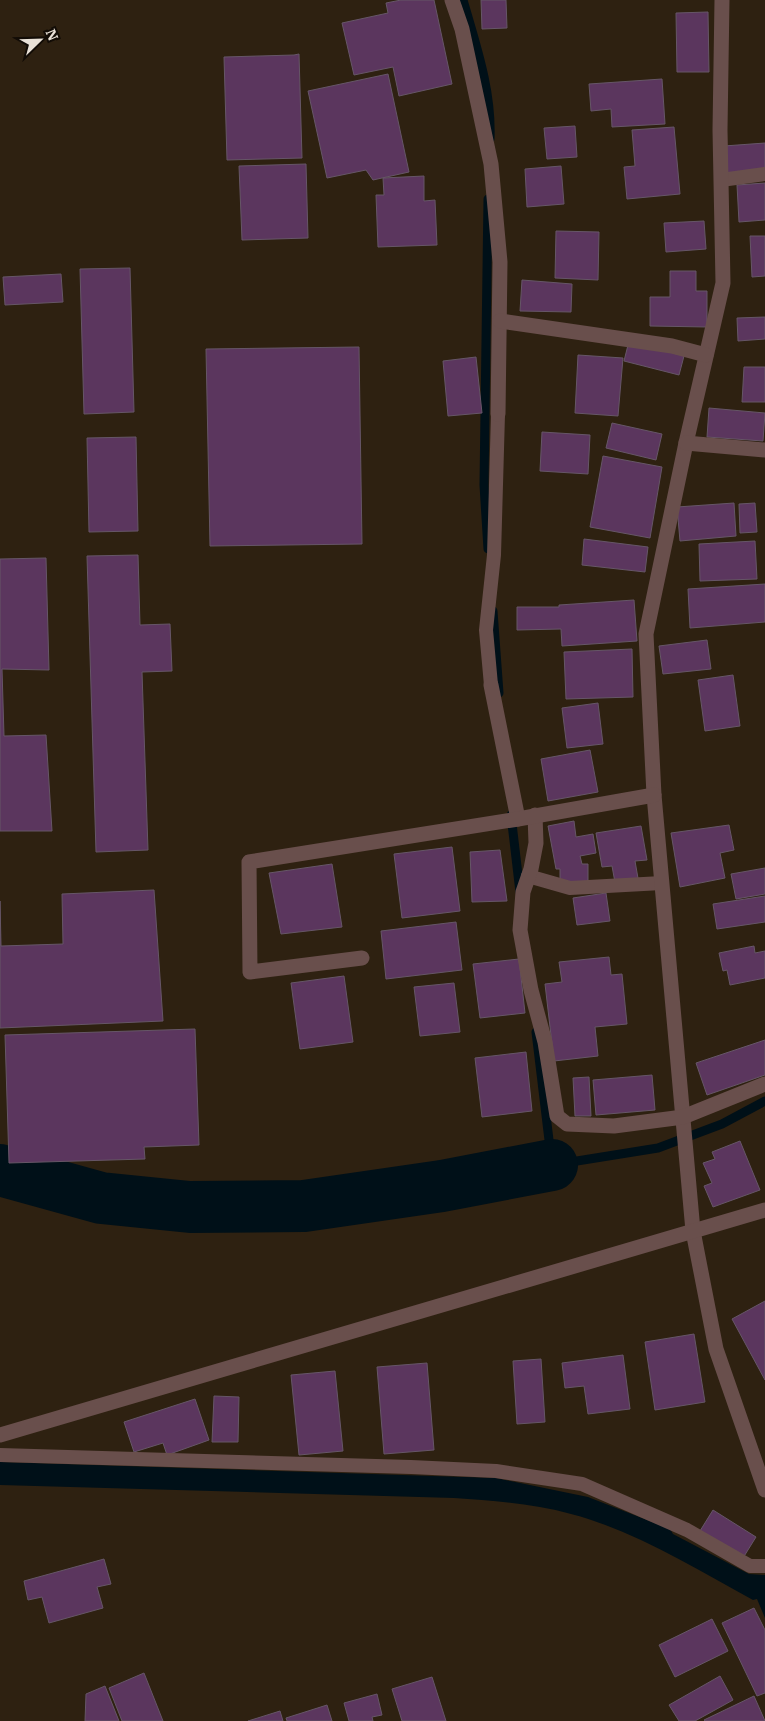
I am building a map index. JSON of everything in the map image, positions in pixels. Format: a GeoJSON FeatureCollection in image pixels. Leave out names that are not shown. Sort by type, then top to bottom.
{"type":"FeatureCollection","features":[{"type":"Feature","properties":{"kind":"street"},"geometry":{"type":"LineString","coordinates":[[452,0],[462,29],[491,164],[500,262],[498,414]]}},
{"type":"Feature","properties":{"kind":"street"},"geometry":{"type":"LineString","coordinates":[[722,0],[720,130],[723,283],[686,443],[646,634],[654,795],[693,1231],[716,1348],[765,1490]]}},
{"type":"Feature","properties":{"kind":"street"},"geometry":{"type":"LineString","coordinates":[[500,321],[613,336],[672,346],[706,355]]}},
{"type":"Feature","properties":{"kind":"street"},"geometry":{"type":"LineString","coordinates":[[686,443],[765,450]]}},
{"type":"Feature","properties":{"kind":"street"},"geometry":{"type":"LineString","coordinates":[[490,685],[518,819]]}},
{"type":"Feature","properties":{"kind":"street"},"geometry":{"type":"LineString","coordinates":[[362,958],[250,972],[249,862],[654,795]]}},
{"type":"Feature","properties":{"kind":"street"},"geometry":{"type":"LineString","coordinates":[[535,815],[536,843],[523,892],[520,930],[530,990],[545,1042],[557,1116],[567,1124],[614,1126],[683,1117],[765,1084]]}},
{"type":"Feature","properties":{"kind":"street"},"geometry":{"type":"LineString","coordinates":[[0,1435],[765,1210]]}},
{"type":"Feature","properties":{"kind":"lane"},"geometry":{"type":"LineString","coordinates":[[721,180],[765,174]]}},
{"type":"Feature","properties":{"kind":"lane"},"geometry":{"type":"LineString","coordinates":[[490,685],[486,630],[494,555],[498,414]]}},
{"type":"Feature","properties":{"kind":"lane"},"geometry":{"type":"LineString","coordinates":[[528,876],[570,888],[662,883]]}},
{"type":"Feature","properties":{"kind":"lane"},"geometry":{"type":"LineString","coordinates":[[0,1455],[496,1471],[582,1484],[687,1530],[750,1566],[765,1566]]}},
{"type":"Feature","properties":{"kind":"shaded area"},"geometry":{"type":"Polygon","coordinates":[[[0,1462],[496,1478],[588,1497],[670,1529],[673,1534],[749,1574],[765,1575],[765,1618],[757,1599],[753,1600],[642,1540],[595,1521],[542,1507],[454,1498],[0,1485],[0,1462]]]}},
{"type":"Feature","properties":{"kind":"building"},"geometry":{"type":"Polygon","coordinates":[[[401,0],[434,0],[452,84],[399,96],[393,67],[354,75],[342,23],[388,13],[386,3],[401,0]]]}},
{"type":"Feature","properties":{"kind":"building"},"geometry":{"type":"Polygon","coordinates":[[[481,0],[506,0],[507,28],[482,29],[481,0]]]}},
{"type":"Feature","properties":{"kind":"building"},"geometry":{"type":"Polygon","coordinates":[[[708,12],[709,72],[677,72],[676,13],[708,12]]]}},
{"type":"Feature","properties":{"kind":"building"},"geometry":{"type":"Polygon","coordinates":[[[299,54],[302,158],[227,160],[224,57],[299,54]]]}},
{"type":"Feature","properties":{"kind":"building"},"geometry":{"type":"Polygon","coordinates":[[[388,74],[409,172],[373,180],[366,170],[327,178],[308,91],[388,74]]]}},
{"type":"Feature","properties":{"kind":"building"},"geometry":{"type":"Polygon","coordinates":[[[662,79],[665,124],[612,127],[611,109],[591,111],[589,84],[662,79]]]}},
{"type":"Feature","properties":{"kind":"building"},"geometry":{"type":"Polygon","coordinates":[[[575,126],[577,157],[547,159],[544,128],[575,126]]]}},
{"type":"Feature","properties":{"kind":"building"},"geometry":{"type":"Polygon","coordinates":[[[674,127],[680,194],[627,199],[624,167],[635,166],[632,130],[674,127]]]}},
{"type":"Feature","properties":{"kind":"building"},"geometry":{"type":"Polygon","coordinates":[[[765,143],[765,176],[726,179],[724,146],[765,143]]]}},
{"type":"Feature","properties":{"kind":"building"},"geometry":{"type":"Polygon","coordinates":[[[306,164],[308,238],[242,240],[239,166],[306,164]]]}},
{"type":"Feature","properties":{"kind":"building"},"geometry":{"type":"Polygon","coordinates":[[[561,166],[564,204],[527,207],[525,169],[561,166]]]}},
{"type":"Feature","properties":{"kind":"building"},"geometry":{"type":"Polygon","coordinates":[[[424,176],[424,201],[435,200],[437,245],[378,247],[376,195],[384,195],[383,178],[424,176]]]}},
{"type":"Feature","properties":{"kind":"building"},"geometry":{"type":"Polygon","coordinates":[[[765,183],[765,220],[739,222],[737,185],[765,183]]]}},
{"type":"Feature","properties":{"kind":"building"},"geometry":{"type":"Polygon","coordinates":[[[704,221],[706,249],[666,252],[664,223],[704,221]]]}},
{"type":"Feature","properties":{"kind":"building"},"geometry":{"type":"Polygon","coordinates":[[[556,231],[599,232],[598,280],[555,278],[556,231]]]}},
{"type":"Feature","properties":{"kind":"building"},"geometry":{"type":"Polygon","coordinates":[[[750,236],[765,236],[765,276],[752,277],[750,236]]]}},
{"type":"Feature","properties":{"kind":"building"},"geometry":{"type":"Polygon","coordinates":[[[130,268],[134,412],[84,414],[80,269],[130,268]]]}},
{"type":"Feature","properties":{"kind":"building"},"geometry":{"type":"Polygon","coordinates":[[[670,271],[696,271],[696,291],[707,291],[707,327],[650,326],[650,297],[670,297],[670,271]]]}},
{"type":"Feature","properties":{"kind":"building"},"geometry":{"type":"Polygon","coordinates":[[[61,274],[63,302],[5,305],[3,277],[61,274]]]}},
{"type":"Feature","properties":{"kind":"building"},"geometry":{"type":"Polygon","coordinates":[[[522,280],[572,284],[571,312],[520,311],[522,280]]]}},
{"type":"Feature","properties":{"kind":"building"},"geometry":{"type":"Polygon","coordinates":[[[765,317],[765,339],[738,341],[737,318],[765,317]]]}},
{"type":"Feature","properties":{"kind":"building"},"geometry":{"type":"Polygon","coordinates":[[[629,341],[684,356],[679,375],[624,361],[629,341]]]}},
{"type":"Feature","properties":{"kind":"building"},"geometry":{"type":"Polygon","coordinates":[[[359,347],[362,544],[210,546],[206,349],[359,347]]]}},
{"type":"Feature","properties":{"kind":"building"},"geometry":{"type":"Polygon","coordinates":[[[578,355],[623,358],[618,416],[575,413],[578,355]]]}},
{"type":"Feature","properties":{"kind":"building"},"geometry":{"type":"Polygon","coordinates":[[[476,357],[482,413],[448,416],[443,361],[476,357]]]}},
{"type":"Feature","properties":{"kind":"building"},"geometry":{"type":"Polygon","coordinates":[[[744,367],[765,367],[765,402],[742,402],[744,367]]]}},
{"type":"Feature","properties":{"kind":"building"},"geometry":{"type":"Polygon","coordinates":[[[709,408],[765,413],[763,441],[707,437],[709,408]]]}},
{"type":"Feature","properties":{"kind":"building"},"geometry":{"type":"Polygon","coordinates":[[[612,423],[662,434],[656,460],[606,448],[612,423]]]}},
{"type":"Feature","properties":{"kind":"building"},"geometry":{"type":"Polygon","coordinates":[[[542,432],[590,435],[588,474],[540,471],[542,432]]]}},
{"type":"Feature","properties":{"kind":"building"},"geometry":{"type":"Polygon","coordinates":[[[136,437],[138,531],[89,532],[87,438],[136,437]]]}},
{"type":"Feature","properties":{"kind":"building"},"geometry":{"type":"Polygon","coordinates":[[[603,456],[662,467],[650,538],[590,527],[603,456]]]}},
{"type":"Feature","properties":{"kind":"building"},"geometry":{"type":"Polygon","coordinates":[[[734,503],[736,536],[680,541],[677,507],[734,503]]]}},
{"type":"Feature","properties":{"kind":"building"},"geometry":{"type":"Polygon","coordinates":[[[755,503],[757,532],[740,533],[739,504],[755,503]]]}},
{"type":"Feature","properties":{"kind":"building"},"geometry":{"type":"Polygon","coordinates":[[[584,539],[648,547],[645,572],[582,565],[584,539]]]}},
{"type":"Feature","properties":{"kind":"building"},"geometry":{"type":"Polygon","coordinates":[[[755,541],[757,579],[700,581],[699,544],[755,541]]]}},
{"type":"Feature","properties":{"kind":"building"},"geometry":{"type":"Polygon","coordinates":[[[138,555],[140,625],[170,624],[172,671],[142,672],[148,850],[96,852],[87,556],[138,555]]]}},
{"type":"Feature","properties":{"kind":"building"},"geometry":{"type":"Polygon","coordinates":[[[46,558],[49,670],[2,669],[4,736],[46,735],[52,831],[0,831],[0,559],[46,558]]]}},
{"type":"Feature","properties":{"kind":"building"},"geometry":{"type":"Polygon","coordinates":[[[765,584],[765,622],[690,628],[688,589],[765,584]]]}},
{"type":"Feature","properties":{"kind":"building"},"geometry":{"type":"Polygon","coordinates":[[[634,600],[637,641],[562,646],[561,629],[517,630],[517,607],[559,607],[559,605],[634,600]]]}},
{"type":"Feature","properties":{"kind":"building"},"geometry":{"type":"Polygon","coordinates":[[[707,640],[711,669],[663,674],[659,646],[707,640]]]}},
{"type":"Feature","properties":{"kind":"building"},"geometry":{"type":"Polygon","coordinates":[[[632,649],[633,697],[566,699],[564,652],[632,649]]]}},
{"type":"Feature","properties":{"kind":"building"},"geometry":{"type":"Polygon","coordinates":[[[733,675],[740,726],[705,731],[698,680],[733,675]]]}},
{"type":"Feature","properties":{"kind":"building"},"geometry":{"type":"Polygon","coordinates":[[[598,703],[603,744],[567,748],[562,708],[598,703]]]}},
{"type":"Feature","properties":{"kind":"building"},"geometry":{"type":"Polygon","coordinates":[[[590,750],[598,792],[548,801],[541,759],[590,750]]]}},
{"type":"Feature","properties":{"kind":"building"},"geometry":{"type":"Polygon","coordinates":[[[574,821],[576,837],[593,834],[596,853],[580,856],[582,864],[588,864],[588,884],[560,884],[560,869],[556,869],[548,826],[574,821]]]}},
{"type":"Feature","properties":{"kind":"building"},"geometry":{"type":"Polygon","coordinates":[[[729,825],[734,850],[720,853],[725,878],[680,887],[671,833],[729,825]]]}},
{"type":"Feature","properties":{"kind":"building"},"geometry":{"type":"Polygon","coordinates":[[[641,826],[647,860],[635,861],[639,884],[616,888],[612,866],[602,867],[596,833],[641,826]]]}},
{"type":"Feature","properties":{"kind":"building"},"geometry":{"type":"Polygon","coordinates":[[[452,847],[460,911],[402,918],[394,854],[452,847]]]}},
{"type":"Feature","properties":{"kind":"building"},"geometry":{"type":"Polygon","coordinates":[[[500,850],[507,901],[472,902],[470,852],[500,850]]]}},
{"type":"Feature","properties":{"kind":"building"},"geometry":{"type":"Polygon","coordinates":[[[332,864],[342,927],[281,934],[269,873],[332,864]]]}},
{"type":"Feature","properties":{"kind":"building"},"geometry":{"type":"Polygon","coordinates":[[[765,868],[765,894],[736,899],[731,874],[765,868]]]}},
{"type":"Feature","properties":{"kind":"building"},"geometry":{"type":"Polygon","coordinates":[[[154,890],[163,1021],[0,1028],[0,901],[1,946],[63,944],[62,894],[154,890]]]}},
{"type":"Feature","properties":{"kind":"building"},"geometry":{"type":"Polygon","coordinates":[[[606,893],[610,921],[577,925],[573,898],[606,893]]]}},
{"type":"Feature","properties":{"kind":"building"},"geometry":{"type":"Polygon","coordinates":[[[765,896],[765,922],[717,929],[713,904],[765,896]]]}},
{"type":"Feature","properties":{"kind":"building"},"geometry":{"type":"Polygon","coordinates":[[[456,922],[462,970],[386,979],[381,931],[456,922]]]}},
{"type":"Feature","properties":{"kind":"building"},"geometry":{"type":"Polygon","coordinates":[[[754,946],[755,953],[765,951],[765,978],[730,985],[727,970],[723,971],[719,953],[754,946]]]}},
{"type":"Feature","properties":{"kind":"building"},"geometry":{"type":"Polygon","coordinates":[[[609,957],[611,975],[622,974],[627,1024],[595,1027],[598,1056],[554,1061],[545,984],[562,982],[559,962],[609,957]]]}},
{"type":"Feature","properties":{"kind":"building"},"geometry":{"type":"Polygon","coordinates":[[[519,959],[525,1013],[480,1018],[473,964],[519,959]]]}},
{"type":"Feature","properties":{"kind":"building"},"geometry":{"type":"Polygon","coordinates":[[[344,976],[353,1042],[300,1049],[291,983],[344,976]]]}},
{"type":"Feature","properties":{"kind":"building"},"geometry":{"type":"Polygon","coordinates":[[[454,983],[460,1032],[420,1036],[414,987],[454,983]]]}},
{"type":"Feature","properties":{"kind":"building"},"geometry":{"type":"Polygon","coordinates":[[[195,1029],[199,1145],[144,1147],[145,1159],[9,1163],[5,1035],[195,1029]]]}},
{"type":"Feature","properties":{"kind":"building"},"geometry":{"type":"Polygon","coordinates":[[[765,1040],[765,1075],[707,1095],[696,1063],[765,1040]]]}},
{"type":"Feature","properties":{"kind":"building"},"geometry":{"type":"Polygon","coordinates":[[[526,1052],[532,1111],[482,1117],[475,1058],[526,1052]]]}},
{"type":"Feature","properties":{"kind":"building"},"geometry":{"type":"Polygon","coordinates":[[[652,1075],[655,1110],[596,1115],[593,1080],[652,1075]]]}},
{"type":"Feature","properties":{"kind":"building"},"geometry":{"type":"Polygon","coordinates":[[[589,1077],[591,1116],[575,1116],[573,1078],[589,1077]]]}},
{"type":"Feature","properties":{"kind":"building"},"geometry":{"type":"Polygon","coordinates":[[[740,1141],[760,1190],[713,1207],[704,1186],[712,1183],[703,1163],[715,1159],[712,1152],[740,1141]]]}},
{"type":"Feature","properties":{"kind":"building"},"geometry":{"type":"Polygon","coordinates":[[[765,1301],[765,1380],[732,1319],[765,1301]]]}},
{"type":"Feature","properties":{"kind":"building"},"geometry":{"type":"Polygon","coordinates":[[[694,1334],[705,1402],[655,1410],[645,1342],[694,1334]]]}},
{"type":"Feature","properties":{"kind":"building"},"geometry":{"type":"Polygon","coordinates":[[[623,1355],[630,1409],[588,1414],[584,1386],[565,1388],[562,1363],[623,1355]]]}},
{"type":"Feature","properties":{"kind":"building"},"geometry":{"type":"Polygon","coordinates":[[[541,1359],[545,1422],[517,1424],[513,1361],[541,1359]]]}},
{"type":"Feature","properties":{"kind":"building"},"geometry":{"type":"Polygon","coordinates":[[[427,1363],[434,1450],[384,1454],[377,1367],[427,1363]]]}},
{"type":"Feature","properties":{"kind":"building"},"geometry":{"type":"Polygon","coordinates":[[[335,1371],[343,1451],[299,1455],[291,1375],[335,1371]]]}},
{"type":"Feature","properties":{"kind":"building"},"geometry":{"type":"Polygon","coordinates":[[[214,1396],[239,1397],[238,1442],[212,1442],[214,1396]]]}},
{"type":"Feature","properties":{"kind":"building"},"geometry":{"type":"Polygon","coordinates":[[[195,1399],[209,1440],[167,1455],[163,1443],[134,1452],[124,1422],[195,1399]]]}},
{"type":"Feature","properties":{"kind":"building"},"geometry":{"type":"Polygon","coordinates":[[[713,1510],[756,1537],[738,1566],[695,1539],[713,1510]]]}},
{"type":"Feature","properties":{"kind":"building"},"geometry":{"type":"Polygon","coordinates":[[[104,1559],[111,1584],[97,1587],[103,1608],[49,1623],[42,1597],[28,1600],[24,1581],[104,1559]]]}},
{"type":"Feature","properties":{"kind":"building"},"geometry":{"type":"Polygon","coordinates":[[[754,1608],[765,1630],[765,1693],[757,1696],[722,1623],[754,1608]]]}},
{"type":"Feature","properties":{"kind":"building"},"geometry":{"type":"Polygon","coordinates":[[[712,1619],[728,1651],[675,1677],[659,1645],[712,1619]]]}},
{"type":"Feature","properties":{"kind":"building"},"geometry":{"type":"Polygon","coordinates":[[[144,1673],[163,1721],[122,1721],[109,1688],[144,1673]]]}},
{"type":"Feature","properties":{"kind":"building"},"geometry":{"type":"Polygon","coordinates":[[[720,1676],[733,1700],[695,1721],[679,1721],[669,1705],[720,1676]]]}},
{"type":"Feature","properties":{"kind":"building"},"geometry":{"type":"Polygon","coordinates":[[[432,1677],[446,1721],[402,1721],[392,1689],[432,1677]]]}},
{"type":"Feature","properties":{"kind":"building"},"geometry":{"type":"Polygon","coordinates":[[[105,1686],[119,1721],[85,1721],[86,1694],[105,1686]]]}},
{"type":"Feature","properties":{"kind":"building"},"geometry":{"type":"Polygon","coordinates":[[[377,1694],[382,1715],[372,1717],[373,1721],[349,1721],[344,1703],[377,1694]]]}},
{"type":"Feature","properties":{"kind":"building"},"geometry":{"type":"Polygon","coordinates":[[[754,1696],[765,1721],[704,1720],[754,1696]]]}},
{"type":"Feature","properties":{"kind":"building"},"geometry":{"type":"Polygon","coordinates":[[[327,1705],[332,1721],[287,1721],[286,1718],[327,1705]]]}},
{"type":"Feature","properties":{"kind":"building"},"geometry":{"type":"Polygon","coordinates":[[[280,1711],[283,1721],[248,1721],[280,1711]]]}},
{"type":"Feature","properties":{"kind":"waterway"},"geometry":{"type":"LineString","coordinates":[[463,0],[486,86],[490,139]]}},
{"type":"Feature","properties":{"kind":"waterway"},"geometry":{"type":"LineString","coordinates":[[488,199],[484,485],[488,549]]}},
{"type":"Feature","properties":{"kind":"waterway"},"geometry":{"type":"LineString","coordinates":[[493,611],[499,693]]}},
{"type":"Feature","properties":{"kind":"waterway"},"geometry":{"type":"LineString","coordinates":[[511,815],[520,892]]}},
{"type":"Feature","properties":{"kind":"waterway"},"geometry":{"type":"LineString","coordinates":[[536,1032],[552,1165],[658,1148],[722,1124],[765,1101]]}},
{"type":"Feature","properties":{"kind":"waterway"},"geometry":{"type":"LineString","coordinates":[[0,1170],[101,1198],[190,1207],[304,1206],[442,1186],[552,1165]]}}]}
